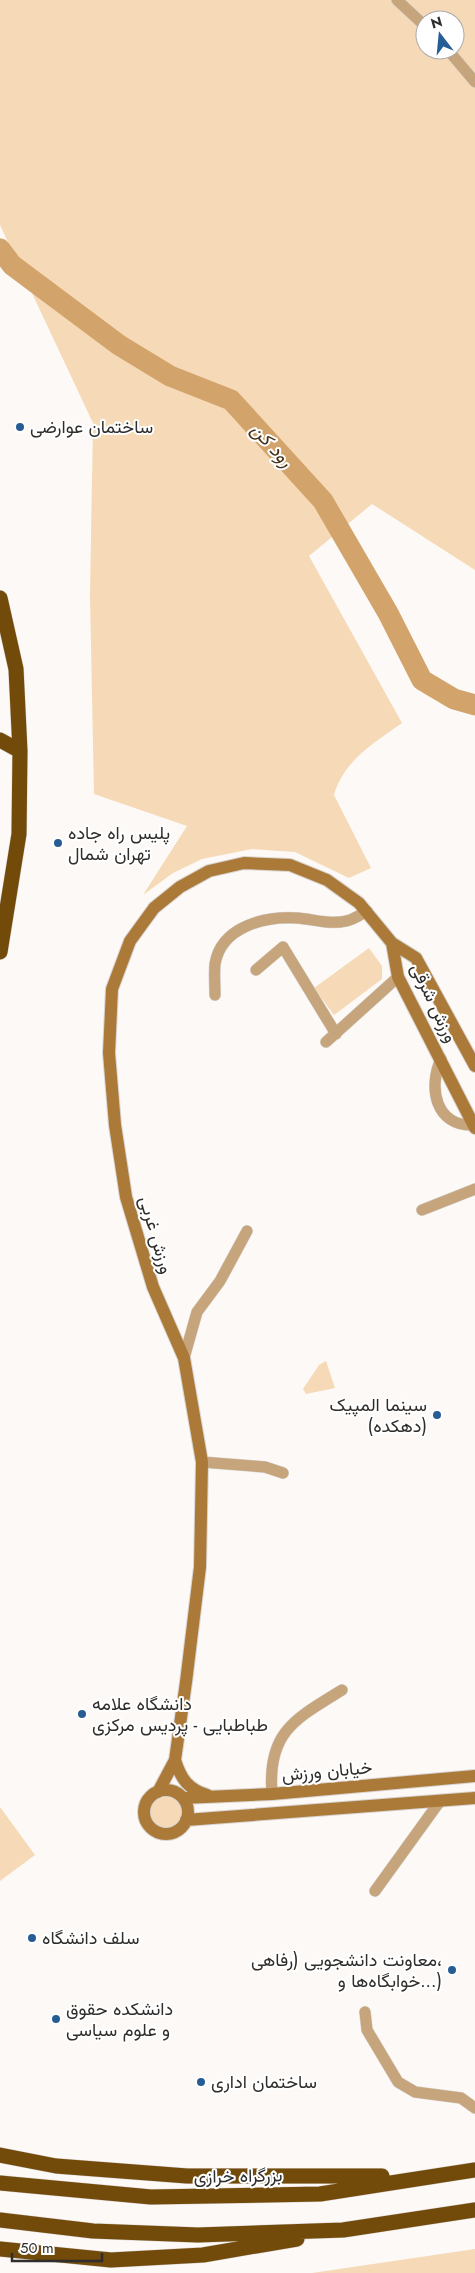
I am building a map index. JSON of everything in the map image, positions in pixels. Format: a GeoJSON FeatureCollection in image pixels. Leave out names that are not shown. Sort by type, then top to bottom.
{"type":"FeatureCollection","features":[{"type":"Feature","properties":{"kind":"highway"},"geometry":{"type":"LineString","coordinates":[[0,598],[16,669],[20,751],[19,834],[0,952]]}},
{"type":"Feature","properties":{"kind":"highway"},"geometry":{"type":"LineString","coordinates":[[0,740],[20,751]]}},
{"type":"Feature","properties":{"kind":"highway"},"geometry":{"type":"LineString","coordinates":[[0,2155],[56,2166],[187,2176],[428,2177]]}},
{"type":"Feature","properties":{"kind":"highway","name":"بزرگراه خرازی"},"geometry":{"type":"LineString","coordinates":[[0,2183],[161,2196],[320,2194],[475,2170]]}},
{"type":"Feature","properties":{"kind":"highway"},"geometry":{"type":"LineString","coordinates":[[0,2249],[111,2260],[203,2254],[475,2210]]}},
{"type":"Feature","properties":{"kind":"highway"},"geometry":{"type":"LineString","coordinates":[[0,2220],[93,2231],[198,2235],[343,2230]]}},
{"type":"Feature","properties":{"kind":"street"},"geometry":{"type":"LineString","coordinates":[[397,0],[415,17]]}},
{"type":"Feature","properties":{"kind":"street"},"geometry":{"type":"LineString","coordinates":[[456,60],[475,82]]}},
{"type":"Feature","properties":{"kind":"street","name":"ورزش شرقی"},"geometry":{"type":"LineString","coordinates":[[244,863],[290,865],[328,880],[360,903],[392,943],[398,977],[474,1127]]}},
{"type":"Feature","properties":{"kind":"street","name":"ورزش غربی"},"geometry":{"type":"LineString","coordinates":[[158,1792],[175,1760],[200,1567],[202,1462],[184,1358],[153,1287],[126,1197],[115,1124],[109,1053],[112,990],[130,941],[154,908],[180,887],[209,871],[244,863]]}},
{"type":"Feature","properties":{"kind":"street"},"geometry":{"type":"LineString","coordinates":[[214,995],[215,964],[219,951],[234,932],[252,922],[277,918],[336,923],[348,921],[367,912]]}},
{"type":"Feature","properties":{"kind":"street"},"geometry":{"type":"LineString","coordinates":[[392,943],[416,958],[475,1066]]}},
{"type":"Feature","properties":{"kind":"street"},"geometry":{"type":"LineString","coordinates":[[256,970],[283,948],[336,1034]]}},
{"type":"Feature","properties":{"kind":"street"},"geometry":{"type":"LineString","coordinates":[[326,1042],[398,977]]}},
{"type":"Feature","properties":{"kind":"street"},"geometry":{"type":"LineString","coordinates":[[440,1058],[435,1072],[435,1097],[444,1116],[462,1126],[474,1127]]}},
{"type":"Feature","properties":{"kind":"street"},"geometry":{"type":"LineString","coordinates":[[422,1210],[475,1189]]}},
{"type":"Feature","properties":{"kind":"street"},"geometry":{"type":"LineString","coordinates":[[184,1358],[197,1312],[220,1281],[247,1232]]}},
{"type":"Feature","properties":{"kind":"street"},"geometry":{"type":"LineString","coordinates":[[202,1462],[265,1467],[283,1473]]}},
{"type":"Feature","properties":{"kind":"street"},"geometry":{"type":"LineString","coordinates":[[272,1794],[270,1772],[274,1752],[281,1736],[305,1712],[342,1690]]}},
{"type":"Feature","properties":{"kind":"street"},"geometry":{"type":"LineString","coordinates":[[175,1760],[180,1774],[187,1785],[198,1792],[214,1798]]}},
{"type":"Feature","properties":{"kind":"street","name":"خیابان ورزش"},"geometry":{"type":"LineString","coordinates":[[183,1798],[272,1794],[475,1776]]}},
{"type":"Feature","properties":{"kind":"street"},"geometry":{"type":"LineString","coordinates":[[171,1791],[183,1798],[188,1808],[186,1820],[177,1831],[163,1833],[150,1827],[146,1821],[145,1807],[152,1795],[158,1792],[171,1791]]}},
{"type":"Feature","properties":{"kind":"street"},"geometry":{"type":"LineString","coordinates":[[186,1820],[475,1798]]}},
{"type":"Feature","properties":{"kind":"street"},"geometry":{"type":"LineString","coordinates":[[375,1891],[440,1801]]}},
{"type":"Feature","properties":{"kind":"street"},"geometry":{"type":"LineString","coordinates":[[365,2012],[367,2030],[398,2082],[415,2092],[461,2098],[475,2108]]}},
{"type":"Feature","properties":{"kind":"shaded area"},"geometry":{"type":"Polygon","coordinates":[[[0,0],[475,0],[475,570],[372,504],[309,556],[402,723],[361,753],[345,772],[334,795],[371,868],[349,878],[295,852],[252,849],[202,859],[173,873],[143,895],[187,826],[94,794],[90,596],[93,423],[0,225],[0,0]]]}},
{"type":"Feature","properties":{"kind":"shaded area"},"geometry":{"type":"Polygon","coordinates":[[[369,948],[382,966],[382,979],[334,1015],[314,988],[369,948]]]}},
{"type":"Feature","properties":{"kind":"shaded area"},"geometry":{"type":"Polygon","coordinates":[[[326,1361],[335,1388],[306,1394],[303,1389],[319,1365],[326,1361]]]}},
{"type":"Feature","properties":{"kind":"shaded area"},"geometry":{"type":"Polygon","coordinates":[[[166,1792],[179,1798],[185,1811],[179,1824],[166,1830],[153,1824],[147,1811],[153,1798],[166,1792]]]}},
{"type":"Feature","properties":{"kind":"shaded area"},"geometry":{"type":"Polygon","coordinates":[[[0,1807],[35,1855],[0,1881],[0,1807]]]}},
{"type":"Feature","properties":{"kind":"shaded area"},"geometry":{"type":"Polygon","coordinates":[[[475,2249],[475,2273],[312,2273],[475,2249]]]}},
{"type":"Feature","properties":{"kind":"waterway","name":"رود کن"},"geometry":{"type":"LineString","coordinates":[[0,249],[12,265],[119,345],[170,376],[231,400],[323,501],[388,613],[422,680],[454,699],[475,705]]}},
{"type":"Feature","properties":{"kind":"place","name":"ساختمان عوارضی"},"geometry":{"type":"Point","coordinates":[20,427]}},
{"type":"Feature","properties":{"kind":"place","name":"پلیس راه جاده تهران شمال"},"geometry":{"type":"Point","coordinates":[58,843]}},
{"type":"Feature","properties":{"kind":"place","name":"سینما المپیک (دهکده)"},"geometry":{"type":"Point","coordinates":[437,1415]}},
{"type":"Feature","properties":{"kind":"place","name":"دانشگاه علامه طباطبایی - پردیس مرکزی"},"geometry":{"type":"Point","coordinates":[82,1714]}},
{"type":"Feature","properties":{"kind":"place","name":"سلف دانشگاه"},"geometry":{"type":"Point","coordinates":[32,1938]}},
{"type":"Feature","properties":{"kind":"place","name":"معاونت دانشجویی (رفاهی، خوابگاه‌ها و...)"},"geometry":{"type":"Point","coordinates":[452,1970]}},
{"type":"Feature","properties":{"kind":"place","name":"دانشکده حقوق و علوم سیاسی"},"geometry":{"type":"Point","coordinates":[56,2019]}},
{"type":"Feature","properties":{"kind":"place","name":"ساختمان اداری"},"geometry":{"type":"Point","coordinates":[201,2082]}}]}
